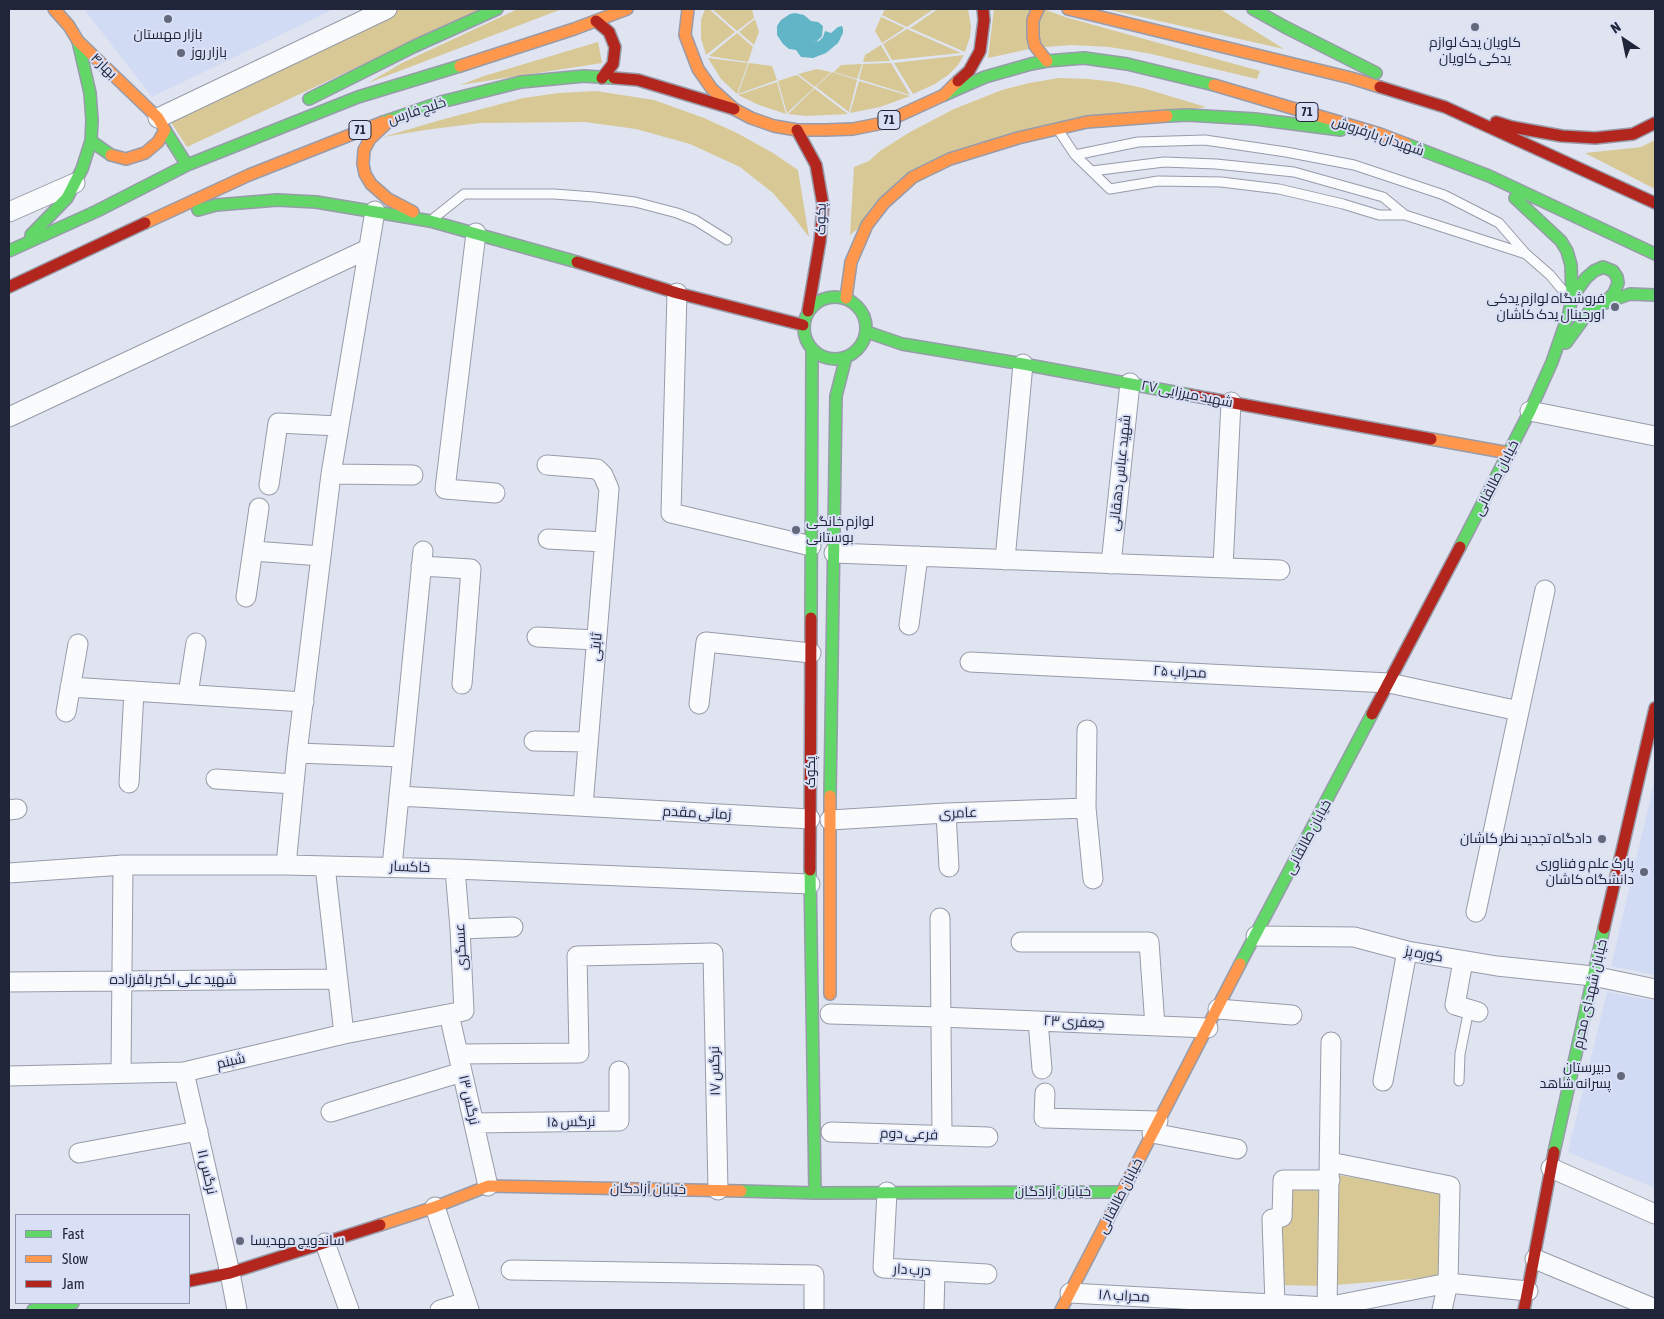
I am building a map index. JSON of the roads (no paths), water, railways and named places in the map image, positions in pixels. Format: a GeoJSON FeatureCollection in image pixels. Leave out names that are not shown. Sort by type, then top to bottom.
{"type":"FeatureCollection","features":[{"type":"Feature","properties":{"kind":"main road","name":"بهار۴"},"geometry":{"type":"LineString","coordinates":[[54,9],[69,26],[78,41],[162,124],[187,165]]}},
{"type":"Feature","properties":{"kind":"main road"},"geometry":{"type":"LineString","coordinates":[[301,104],[416,46],[497,9]]}},
{"type":"Feature","properties":{"kind":"main road","name":"71"},"geometry":{"type":"LineString","coordinates":[[9,250],[97,211],[187,165],[358,97],[499,54],[596,22],[627,9]]}},
{"type":"Feature","properties":{"kind":"main road","name":"71"},"geometry":{"type":"LineString","coordinates":[[688,9],[686,35],[698,69],[712,89],[734,109],[750,118],[774,126],[797,130],[853,128],[883,123],[944,95],[969,71],[980,50],[984,20],[983,9]]}},
{"type":"Feature","properties":{"kind":"main road"},"geometry":{"type":"LineString","coordinates":[[1038,9],[1033,20],[1032,37],[1047,61]]}},
{"type":"Feature","properties":{"kind":"main road"},"geometry":{"type":"LineString","coordinates":[[1068,9],[1351,78],[1512,127],[1579,138],[1613,137],[1633,134],[1655,123]]}},
{"type":"Feature","properties":{"kind":"main road"},"geometry":{"type":"LineString","coordinates":[[1253,9],[1445,107],[1655,203]]}},
{"type":"Feature","properties":{"kind":"main road"},"geometry":{"type":"LineString","coordinates":[[596,22],[609,32],[615,47],[613,64],[602,78]]}},
{"type":"Feature","properties":{"kind":"main road"},"geometry":{"type":"LineString","coordinates":[[9,250],[32,234],[67,198],[82,169],[91,141],[92,120],[90,94],[78,41]]}},
{"type":"Feature","properties":{"kind":"main road","name":"شهیدان بارفروش"},"geometry":{"type":"LineString","coordinates":[[944,95],[985,77],[1047,61],[1084,58],[1127,64],[1259,97],[1380,134],[1489,176],[1655,254]]}},
{"type":"Feature","properties":{"kind":"main road","name":"خلیج فارس"},"geometry":{"type":"LineString","coordinates":[[9,286],[249,175],[321,145],[441,102],[521,82],[584,76],[638,80],[734,109]]}},
{"type":"Feature","properties":{"kind":"main road"},"geometry":{"type":"LineString","coordinates":[[846,298],[851,262],[867,225],[884,203],[913,177],[950,159],[1018,138],[1087,122],[1188,115],[1254,119],[1380,134]]}},
{"type":"Feature","properties":{"kind":"main road"},"geometry":{"type":"LineString","coordinates":[[187,165],[274,118]]}},
{"type":"Feature","properties":{"kind":"main road"},"geometry":{"type":"LineString","coordinates":[[392,118],[378,130],[367,144],[363,157],[365,174],[372,184],[388,199],[430,221]]}},
{"type":"Feature","properties":{"kind":"main road"},"geometry":{"type":"LineString","coordinates":[[91,141],[110,155],[126,158],[145,153],[158,142],[162,124]]}},
{"type":"Feature","properties":{"kind":"main road","name":"پکوک"},"geometry":{"type":"LineString","coordinates":[[797,130],[816,164],[823,205],[820,241],[808,311]]}},
{"type":"Feature","properties":{"kind":"main road"},"geometry":{"type":"LineString","coordinates":[[1489,176],[1528,209],[1561,241],[1571,264],[1571,302]]}},
{"type":"Feature","properties":{"kind":"main road"},"geometry":{"type":"LineString","coordinates":[[109,240],[207,208],[276,200],[316,202],[430,221],[608,271],[677,293],[803,324]]}},
{"type":"Feature","properties":{"kind":"main road"},"geometry":{"type":"LineString","coordinates":[[1552,362],[1571,302],[1586,278],[1594,271],[1603,267],[1614,271],[1618,283],[1614,293],[1605,302]]}},
{"type":"Feature","properties":{"kind":"main road"},"geometry":{"type":"LineString","coordinates":[[1552,362],[1590,310],[1605,302],[1630,294],[1655,295]]}},
{"type":"Feature","properties":{"kind":"main road"},"geometry":{"type":"LineString","coordinates":[[832,297],[846,298],[858,306],[865,318],[866,332],[862,346],[852,356],[846,358],[838,360],[824,358],[812,351],[805,338],[803,324],[808,311],[818,301],[832,297]]}},
{"type":"Feature","properties":{"kind":"main road","name":"شهید میرزایی ۲۷"},"geometry":{"type":"LineString","coordinates":[[866,332],[902,344],[1130,383],[1509,453]]}},
{"type":"Feature","properties":{"kind":"main road","name":"پکوک"},"geometry":{"type":"LineString","coordinates":[[812,351],[810,884],[815,1193]]}},
{"type":"Feature","properties":{"kind":"main road","name":"پکوک"},"geometry":{"type":"LineString","coordinates":[[830,1019],[830,820],[836,396],[846,358]]}},
{"type":"Feature","properties":{"kind":"main road","name":"خیابان طالقانی"},"geometry":{"type":"LineString","coordinates":[[1061,1310],[1509,453],[1552,362]]}},
{"type":"Feature","properties":{"kind":"main road","name":"خیابان شهدای محرم"},"geometry":{"type":"LineString","coordinates":[[1524,1310],[1551,1168],[1655,708]]}},
{"type":"Feature","properties":{"kind":"main road"},"geometry":{"type":"LineString","coordinates":[[811,757],[831,756]]}},
{"type":"Feature","properties":{"kind":"main road","name":"خیابان آزادگان"},"geometry":{"type":"LineString","coordinates":[[190,1281],[230,1273],[435,1207],[488,1186],[815,1193],[831,1188],[886,1192],[1122,1192]]}},
{"type":"Feature","properties":{"kind":"main road"},"geometry":{"type":"LineString","coordinates":[[33,1310],[67,1304]]}},
{"type":"Feature","properties":{"kind":"street"},"geometry":{"type":"LineString","coordinates":[[162,124],[386,9]]}},
{"type":"Feature","properties":{"kind":"street"},"geometry":{"type":"LineString","coordinates":[[9,212],[75,183]]}},
{"type":"Feature","properties":{"kind":"street"},"geometry":{"type":"LineString","coordinates":[[286,865],[331,474],[374,211]]}},
{"type":"Feature","properties":{"kind":"street"},"geometry":{"type":"LineString","coordinates":[[476,233],[445,489],[495,493]]}},
{"type":"Feature","properties":{"kind":"street"},"geometry":{"type":"LineString","coordinates":[[9,417],[368,249]]}},
{"type":"Feature","properties":{"kind":"street"},"geometry":{"type":"LineString","coordinates":[[677,293],[671,513],[811,546]]}},
{"type":"Feature","properties":{"kind":"street"},"geometry":{"type":"LineString","coordinates":[[1005,560],[1023,364]]}},
{"type":"Feature","properties":{"kind":"street","name":"شهید عباس دهقانی"},"geometry":{"type":"LineString","coordinates":[[1111,564],[1130,383]]}},
{"type":"Feature","properties":{"kind":"street"},"geometry":{"type":"LineString","coordinates":[[1223,567],[1231,402]]}},
{"type":"Feature","properties":{"kind":"street"},"geometry":{"type":"LineString","coordinates":[[1530,411],[1655,436]]}},
{"type":"Feature","properties":{"kind":"street"},"geometry":{"type":"LineString","coordinates":[[269,485],[278,423],[338,426]]}},
{"type":"Feature","properties":{"kind":"street","name":"ثابتی"},"geometry":{"type":"LineString","coordinates":[[547,465],[597,469],[603,475],[609,489],[583,806]]}},
{"type":"Feature","properties":{"kind":"street"},"geometry":{"type":"LineString","coordinates":[[331,474],[413,475]]}},
{"type":"Feature","properties":{"kind":"street"},"geometry":{"type":"LineString","coordinates":[[246,597],[259,508]]}},
{"type":"Feature","properties":{"kind":"street"},"geometry":{"type":"LineString","coordinates":[[548,538],[604,542]]}},
{"type":"Feature","properties":{"kind":"street"},"geometry":{"type":"LineString","coordinates":[[253,551],[321,556]]}},
{"type":"Feature","properties":{"kind":"street"},"geometry":{"type":"LineString","coordinates":[[834,553],[1280,570]]}},
{"type":"Feature","properties":{"kind":"street"},"geometry":{"type":"LineString","coordinates":[[909,625],[918,556]]}},
{"type":"Feature","properties":{"kind":"street"},"geometry":{"type":"LineString","coordinates":[[392,867],[422,558],[471,569],[462,684]]}},
{"type":"Feature","properties":{"kind":"street"},"geometry":{"type":"LineString","coordinates":[[1476,912],[1545,590]]}},
{"type":"Feature","properties":{"kind":"street"},"geometry":{"type":"LineString","coordinates":[[537,637],[596,640]]}},
{"type":"Feature","properties":{"kind":"street"},"geometry":{"type":"LineString","coordinates":[[698,704],[706,642],[811,654]]}},
{"type":"Feature","properties":{"kind":"street"},"geometry":{"type":"LineString","coordinates":[[188,694],[196,643]]}},
{"type":"Feature","properties":{"kind":"street"},"geometry":{"type":"LineString","coordinates":[[66,712],[78,644]]}},
{"type":"Feature","properties":{"kind":"street","name":"محراب ۲۵"},"geometry":{"type":"LineString","coordinates":[[970,662],[1389,683],[1519,711]]}},
{"type":"Feature","properties":{"kind":"street"},"geometry":{"type":"LineString","coordinates":[[70,687],[304,702]]}},
{"type":"Feature","properties":{"kind":"street"},"geometry":{"type":"LineString","coordinates":[[129,783],[134,691]]}},
{"type":"Feature","properties":{"kind":"street"},"geometry":{"type":"LineString","coordinates":[[1087,730],[1086,808],[1093,878]]}},
{"type":"Feature","properties":{"kind":"street"},"geometry":{"type":"LineString","coordinates":[[534,741],[588,742]]}},
{"type":"Feature","properties":{"kind":"street"},"geometry":{"type":"LineString","coordinates":[[298,753],[402,757]]}},
{"type":"Feature","properties":{"kind":"street"},"geometry":{"type":"LineString","coordinates":[[216,779],[294,784]]}},
{"type":"Feature","properties":{"kind":"street","name":"زمانی مقدم"},"geometry":{"type":"LineString","coordinates":[[398,796],[810,819]]}},
{"type":"Feature","properties":{"kind":"street","name":"عامری"},"geometry":{"type":"LineString","coordinates":[[830,820],[946,813],[1086,808]]}},
{"type":"Feature","properties":{"kind":"street"},"geometry":{"type":"LineString","coordinates":[[946,813],[949,867]]}},
{"type":"Feature","properties":{"kind":"street"},"geometry":{"type":"LineString","coordinates":[[121,1073],[123,865]]}},
{"type":"Feature","properties":{"kind":"street","name":"خاکسار"},"geometry":{"type":"LineString","coordinates":[[9,873],[123,865],[286,865],[455,869],[810,884]]}},
{"type":"Feature","properties":{"kind":"street"},"geometry":{"type":"LineString","coordinates":[[325,866],[344,1034]]}},
{"type":"Feature","properties":{"kind":"street","name":"عسگری"},"geometry":{"type":"LineString","coordinates":[[449,1014],[464,1011],[455,869]]}},
{"type":"Feature","properties":{"kind":"street"},"geometry":{"type":"LineString","coordinates":[[940,918],[942,1135]]}},
{"type":"Feature","properties":{"kind":"street"},"geometry":{"type":"LineString","coordinates":[[460,929],[513,927]]}},
{"type":"Feature","properties":{"kind":"street","name":"کوره پز"},"geometry":{"type":"LineString","coordinates":[[1256,936],[1354,937],[1407,951],[1463,961],[1593,976],[1655,989]]}},
{"type":"Feature","properties":{"kind":"street"},"geometry":{"type":"LineString","coordinates":[[1021,942],[1149,942],[1155,1026]]}},
{"type":"Feature","properties":{"kind":"street"},"geometry":{"type":"LineString","coordinates":[[1383,1081],[1407,951]]}},
{"type":"Feature","properties":{"kind":"street","name":"نرگس ۱۷"},"geometry":{"type":"LineString","coordinates":[[460,1063],[579,1053],[577,956],[713,953],[718,1190]]}},
{"type":"Feature","properties":{"kind":"street"},"geometry":{"type":"LineString","coordinates":[[1463,961],[1455,1005],[1474,1011]]}},
{"type":"Feature","properties":{"kind":"street","name":"شهید علی اکبر باقرزاده"},"geometry":{"type":"LineString","coordinates":[[9,982],[338,979]]}},
{"type":"Feature","properties":{"kind":"street"},"geometry":{"type":"LineString","coordinates":[[1218,1008],[1292,1015]]}},
{"type":"Feature","properties":{"kind":"street","name":"شبنم"},"geometry":{"type":"LineString","coordinates":[[9,1076],[184,1072],[344,1034],[449,1014]]}},
{"type":"Feature","properties":{"kind":"street","name":"نرگس ۱۳"},"geometry":{"type":"LineString","coordinates":[[449,1014],[488,1186]]}},
{"type":"Feature","properties":{"kind":"street","name":"جعفری ۲۳"},"geometry":{"type":"LineString","coordinates":[[830,1019],[940,1017],[1208,1028]]}},
{"type":"Feature","properties":{"kind":"street"},"geometry":{"type":"LineString","coordinates":[[1038,1021],[1042,1069]]}},
{"type":"Feature","properties":{"kind":"street"},"geometry":{"type":"LineString","coordinates":[[1327,1309],[1331,1042]]}},
{"type":"Feature","properties":{"kind":"street"},"geometry":{"type":"LineString","coordinates":[[331,1112],[460,1063]]}},
{"type":"Feature","properties":{"kind":"street","name":"نرگس ۱۵"},"geometry":{"type":"LineString","coordinates":[[474,1123],[619,1121],[619,1071]]}},
{"type":"Feature","properties":{"kind":"street","name":"نرگس ۱۱"},"geometry":{"type":"LineString","coordinates":[[184,1072],[237,1310]]}},
{"type":"Feature","properties":{"kind":"street"},"geometry":{"type":"LineString","coordinates":[[1045,1093],[1044,1118],[1155,1127],[1237,1149]]}},
{"type":"Feature","properties":{"kind":"street"},"geometry":{"type":"LineString","coordinates":[[79,1153],[198,1131]]}},
{"type":"Feature","properties":{"kind":"street","name":"فرعی دوم"},"geometry":{"type":"LineString","coordinates":[[831,1131],[988,1137]]}},
{"type":"Feature","properties":{"kind":"street"},"geometry":{"type":"LineString","coordinates":[[1551,1168],[1655,1214]]}},
{"type":"Feature","properties":{"kind":"street"},"geometry":{"type":"LineString","coordinates":[[1275,1304],[1272,1219],[1282,1217],[1283,1180],[1330,1171],[1450,1186],[1448,1283],[1442,1310]]}},
{"type":"Feature","properties":{"kind":"street","name":"درب دار"},"geometry":{"type":"LineString","coordinates":[[886,1192],[883,1268],[987,1274]]}},
{"type":"Feature","properties":{"kind":"street"},"geometry":{"type":"LineString","coordinates":[[435,1207],[467,1306],[440,1310]]}},
{"type":"Feature","properties":{"kind":"street"},"geometry":{"type":"LineString","coordinates":[[325,1242],[348,1310]]}},
{"type":"Feature","properties":{"kind":"street"},"geometry":{"type":"LineString","coordinates":[[1535,1259],[1655,1310]]}},
{"type":"Feature","properties":{"kind":"street"},"geometry":{"type":"LineString","coordinates":[[511,1270],[814,1275],[814,1310]]}},
{"type":"Feature","properties":{"kind":"street"},"geometry":{"type":"LineString","coordinates":[[934,1310],[935,1271]]}},
{"type":"Feature","properties":{"kind":"street","name":"محراب ۱۸"},"geometry":{"type":"LineString","coordinates":[[1070,1293],[1275,1304],[1327,1309],[1448,1283],[1528,1291]]}},
{"type":"Feature","properties":{"kind":"lane"},"geometry":{"type":"LineString","coordinates":[[1058,129],[1075,155],[1110,189],[1158,181],[1221,182],[1279,189],[1379,215],[1405,215],[1526,254]]}},
{"type":"Feature","properties":{"kind":"lane"},"geometry":{"type":"LineString","coordinates":[[1075,155],[1138,142],[1205,140],[1301,154],[1354,165],[1444,195],[1499,223],[1526,254],[1550,275],[1571,302]]}},
{"type":"Feature","properties":{"kind":"lane"},"geometry":{"type":"LineString","coordinates":[[1294,172],[1301,154]]}},
{"type":"Feature","properties":{"kind":"lane"},"geometry":{"type":"LineString","coordinates":[[1092,171],[1164,162],[1216,164],[1294,172],[1383,197],[1405,215]]}},
{"type":"Feature","properties":{"kind":"lane"},"geometry":{"type":"LineString","coordinates":[[430,221],[464,194],[554,194],[636,202],[695,220],[727,240]]}},
{"type":"Feature","properties":{"kind":"lane"},"geometry":{"type":"LineString","coordinates":[[1459,1081],[1460,1054],[1474,1011]]}},
{"type":"Feature","properties":{"kind":"water"},"geometry":{"type":"Polygon","coordinates":[[[795,13],[804,15],[811,21],[818,22],[823,26],[822,36],[817,41],[811,42],[819,41],[823,37],[825,31],[831,33],[842,26],[843,33],[838,43],[826,53],[813,58],[801,57],[796,50],[789,49],[777,35],[777,26],[781,20],[795,13]]]}},
{"type":"Feature","properties":{"kind":"place","name":"بازار مهستان"},"geometry":{"type":"Point","coordinates":[168,19]}},
{"type":"Feature","properties":{"kind":"place","name":"کاویان یدک لوازم یدکی کاویان"},"geometry":{"type":"Point","coordinates":[1475,27]}},
{"type":"Feature","properties":{"kind":"place","name":"بازار روز"},"geometry":{"type":"Point","coordinates":[181,53]}},
{"type":"Feature","properties":{"kind":"place","name":"فروشگاه لوازم یدکی اورجینال یدک کاشان"},"geometry":{"type":"Point","coordinates":[1615,307]}},
{"type":"Feature","properties":{"kind":"place","name":"لوازم خانگی بوستانی"},"geometry":{"type":"Point","coordinates":[796,530]}},
{"type":"Feature","properties":{"kind":"place","name":"دادگاه تجدید نظر کاشان"},"geometry":{"type":"Point","coordinates":[1602,839]}},
{"type":"Feature","properties":{"kind":"place","name":"پارک علم و فناوری دانشگاه کاشان"},"geometry":{"type":"Point","coordinates":[1644,872]}},
{"type":"Feature","properties":{"kind":"place","name":"دبیرستان پسرانه شاهد"},"geometry":{"type":"Point","coordinates":[1621,1076]}},
{"type":"Feature","properties":{"kind":"place","name":"ساندویچ مهدیسا"},"geometry":{"type":"Point","coordinates":[240,1241]}}]}
